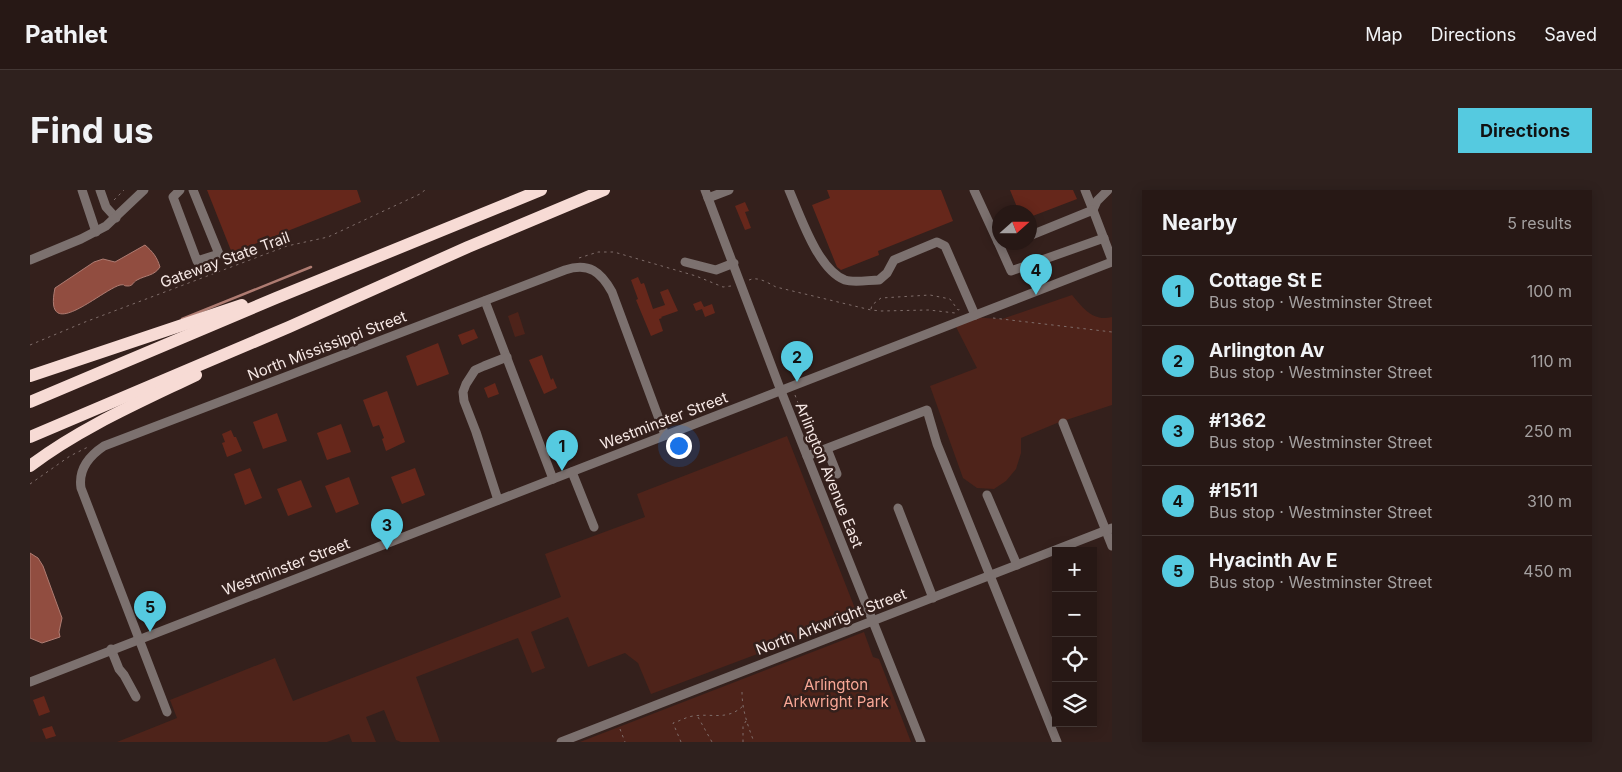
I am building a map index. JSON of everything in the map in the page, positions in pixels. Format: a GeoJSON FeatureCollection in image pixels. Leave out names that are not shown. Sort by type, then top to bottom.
{"type":"FeatureCollection","features":[{"type":"Feature","properties":{"kind":"highway"},"geometry":{"type":"LineString","coordinates":[[30,402],[276,298],[541,190]]}},
{"type":"Feature","properties":{"kind":"highway"},"geometry":{"type":"LineString","coordinates":[[30,436],[289,327],[468,247],[604,190]]}},
{"type":"Feature","properties":{"kind":"highway"},"geometry":{"type":"LineString","coordinates":[[30,376],[238,306],[276,298]]}},
{"type":"Feature","properties":{"kind":"highway"},"geometry":{"type":"LineString","coordinates":[[30,466],[98,424],[256,347],[289,327]]}},
{"type":"Feature","properties":{"kind":"street"},"geometry":{"type":"LineString","coordinates":[[82,190],[96,232]]}},
{"type":"Feature","properties":{"kind":"street"},"geometry":{"type":"LineString","coordinates":[[100,190],[106,207],[116,218]]}},
{"type":"Feature","properties":{"kind":"street"},"geometry":{"type":"LineString","coordinates":[[30,260],[96,232],[116,218],[144,190]]}},
{"type":"Feature","properties":{"kind":"street"},"geometry":{"type":"LineString","coordinates":[[180,190],[173,198],[197,261],[219,254],[193,190]]}},
{"type":"Feature","properties":{"kind":"street"},"geometry":{"type":"LineString","coordinates":[[706,194],[729,190]]}},
{"type":"Feature","properties":{"kind":"street"},"geometry":{"type":"LineString","coordinates":[[789,190],[814,248],[835,276],[847,281],[879,280],[887,273],[894,260],[937,242],[945,246],[975,315]]}},
{"type":"Feature","properties":{"kind":"street"},"geometry":{"type":"LineString","coordinates":[[974,190],[992,227]]}},
{"type":"Feature","properties":{"kind":"street"},"geometry":{"type":"LineString","coordinates":[[1085,190],[1112,261]]}},
{"type":"Feature","properties":{"kind":"street"},"geometry":{"type":"LineString","coordinates":[[1037,233],[1093,210],[1097,201],[1108,190]]}},
{"type":"Feature","properties":{"kind":"street","name":"Arlington Avenue East"},"geometry":{"type":"LineString","coordinates":[[706,194],[734,263],[781,391],[920,742]]}},
{"type":"Feature","properties":{"kind":"street"},"geometry":{"type":"LineString","coordinates":[[1002,250],[1011,271],[1104,238]]}},
{"type":"Feature","properties":{"kind":"street","name":"Westminster Street"},"geometry":{"type":"LineString","coordinates":[[30,682],[1112,261]]}},
{"type":"Feature","properties":{"kind":"street"},"geometry":{"type":"LineString","coordinates":[[685,262],[716,270],[734,263]]}},
{"type":"Feature","properties":{"kind":"street","name":"North Mississippi Street"},"geometry":{"type":"LineString","coordinates":[[139,639],[81,488],[80,476],[82,469],[93,454],[104,446],[574,267],[592,270],[603,277],[612,292],[665,435]]}},
{"type":"Feature","properties":{"kind":"street"},"geometry":{"type":"LineString","coordinates":[[485,301],[552,479]]}},
{"type":"Feature","properties":{"kind":"street"},"geometry":{"type":"LineString","coordinates":[[498,500],[484,454],[463,397],[466,384],[475,370],[507,357]]}},
{"type":"Feature","properties":{"kind":"street"},"geometry":{"type":"LineString","coordinates":[[807,456],[927,410],[938,444],[1057,742]]}},
{"type":"Feature","properties":{"kind":"street"},"geometry":{"type":"LineString","coordinates":[[1063,423],[1109,529],[1112,546]]}},
{"type":"Feature","properties":{"kind":"street"},"geometry":{"type":"LineString","coordinates":[[827,449],[837,474]]}},
{"type":"Feature","properties":{"kind":"street"},"geometry":{"type":"LineString","coordinates":[[572,472],[594,528]]}},
{"type":"Feature","properties":{"kind":"street"},"geometry":{"type":"LineString","coordinates":[[986,495],[1017,565]]}},
{"type":"Feature","properties":{"kind":"street"},"geometry":{"type":"LineString","coordinates":[[898,508],[933,598]]}},
{"type":"Feature","properties":{"kind":"street","name":"North Arkwright Street"},"geometry":{"type":"LineString","coordinates":[[561,742],[1109,529]]}},
{"type":"Feature","properties":{"kind":"street"},"geometry":{"type":"LineString","coordinates":[[139,639],[168,712]]}},
{"type":"Feature","properties":{"kind":"street"},"geometry":{"type":"LineString","coordinates":[[111,650],[119,669],[136,697]]}},
{"type":"Feature","properties":{"kind":"path","name":"Gateway State Trail"},"geometry":{"type":"LineString","coordinates":[[30,345],[85,322],[287,246],[328,237],[344,231],[425,190]]}},
{"type":"Feature","properties":{"kind":"path"},"geometry":{"type":"LineString","coordinates":[[572,261],[598,252],[614,252],[696,276],[723,287],[733,286]]}},
{"type":"Feature","properties":{"kind":"path"},"geometry":{"type":"LineString","coordinates":[[753,278],[776,287],[871,310],[929,310]]}},
{"type":"Feature","properties":{"kind":"path"},"geometry":{"type":"LineString","coordinates":[[871,310],[872,305],[881,298],[904,296],[930,295],[950,300],[958,310],[970,306]]}},
{"type":"Feature","properties":{"kind":"path"},"geometry":{"type":"LineString","coordinates":[[1002,320],[1112,332]]}},
{"type":"Feature","properties":{"kind":"path"},"geometry":{"type":"LineString","coordinates":[[794,395],[817,452]]}},
{"type":"Feature","properties":{"kind":"path"},"geometry":{"type":"LineString","coordinates":[[742,692],[746,720],[754,742]]}},
{"type":"Feature","properties":{"kind":"path"},"geometry":{"type":"LineString","coordinates":[[681,742],[673,723],[697,716],[725,716],[743,706]]}},
{"type":"Feature","properties":{"kind":"path"},"geometry":{"type":"LineString","coordinates":[[697,716],[712,742]]}},
{"type":"Feature","properties":{"kind":"path"},"geometry":{"type":"LineString","coordinates":[[616,720],[625,742]]}},
{"type":"Feature","properties":{"kind":"path"},"geometry":{"type":"LineString","coordinates":[[743,742],[742,726],[746,720]]}},
{"type":"Feature","properties":{"kind":"green space"},"geometry":{"type":"Polygon","coordinates":[[[1072,295],[1084,309],[1094,316],[1099,318],[1112,317],[1112,405],[1057,423],[1021,438],[1021,453],[1016,469],[1006,481],[994,489],[977,488],[963,478],[930,386],[977,368],[954,323],[969,317],[1002,319],[1072,295]]]}},
{"type":"Feature","properties":{"kind":"green space"},"geometry":{"type":"Polygon","coordinates":[[[518,312],[525,334],[515,337],[508,316],[518,312]]]}},
{"type":"Feature","properties":{"kind":"green space"},"geometry":{"type":"Polygon","coordinates":[[[787,436],[858,616],[651,694],[638,663],[625,653],[588,667],[568,617],[531,632],[545,668],[532,673],[518,638],[416,677],[440,742],[401,742],[396,740],[384,710],[366,717],[376,742],[352,742],[349,734],[327,742],[117,742],[177,718],[170,700],[275,658],[293,701],[561,597],[545,554],[645,517],[637,494],[787,436]]]}},
{"type":"Feature","properties":{"kind":"green space","name":"Arlington Arkwright Park"},"geometry":{"type":"Polygon","coordinates":[[[864,632],[873,657],[879,659],[911,742],[580,742],[864,632]]]}},
{"type":"Feature","properties":{"kind":"shaded area"},"geometry":{"type":"Polygon","coordinates":[[[145,245],[159,263],[160,267],[155,272],[137,280],[131,285],[120,285],[111,289],[76,310],[65,314],[57,312],[54,304],[55,288],[94,262],[103,259],[115,262],[145,245]]]}},
{"type":"Feature","properties":{"kind":"shaded area"},"geometry":{"type":"Polygon","coordinates":[[[30,553],[38,558],[43,566],[62,618],[59,632],[60,637],[42,643],[30,638],[30,553]]]}},
{"type":"Feature","properties":{"kind":"building"},"geometry":{"type":"Polygon","coordinates":[[[207,190],[357,190],[361,202],[232,253],[207,190]]]}},
{"type":"Feature","properties":{"kind":"building"},"geometry":{"type":"Polygon","coordinates":[[[827,190],[941,190],[953,221],[878,251],[879,255],[841,270],[837,267],[812,205],[830,198],[827,190]]]}},
{"type":"Feature","properties":{"kind":"building"},"geometry":{"type":"Polygon","coordinates":[[[1010,190],[1073,190],[1077,199],[1037,214],[1037,205],[1016,205],[1010,190]]]}},
{"type":"Feature","properties":{"kind":"building"},"geometry":{"type":"Polygon","coordinates":[[[745,202],[749,211],[745,212],[751,228],[745,230],[735,206],[745,202]]]}},
{"type":"Feature","properties":{"kind":"building"},"geometry":{"type":"Polygon","coordinates":[[[638,277],[641,284],[644,283],[653,309],[665,305],[660,292],[668,289],[678,311],[661,317],[659,319],[663,331],[651,336],[636,300],[638,299],[631,280],[638,277]]]}},
{"type":"Feature","properties":{"kind":"building"},"geometry":{"type":"Polygon","coordinates":[[[701,301],[704,307],[712,304],[715,313],[705,317],[702,309],[696,311],[693,304],[701,301]]]}},
{"type":"Feature","properties":{"kind":"building"},"geometry":{"type":"Polygon","coordinates":[[[474,329],[478,338],[462,345],[458,335],[474,329]]]}},
{"type":"Feature","properties":{"kind":"building"},"geometry":{"type":"Polygon","coordinates":[[[438,343],[449,374],[417,386],[406,356],[438,343]]]}},
{"type":"Feature","properties":{"kind":"building"},"geometry":{"type":"Polygon","coordinates":[[[542,355],[551,380],[553,378],[557,388],[544,394],[529,360],[542,355]]]}},
{"type":"Feature","properties":{"kind":"building"},"geometry":{"type":"Polygon","coordinates":[[[495,383],[499,394],[488,398],[484,388],[495,383]]]}},
{"type":"Feature","properties":{"kind":"building"},"geometry":{"type":"Polygon","coordinates":[[[387,391],[405,442],[386,451],[379,425],[373,427],[363,400],[387,391]]]}},
{"type":"Feature","properties":{"kind":"building"},"geometry":{"type":"Polygon","coordinates":[[[277,413],[287,441],[263,449],[253,422],[277,413]]]}},
{"type":"Feature","properties":{"kind":"building"},"geometry":{"type":"Polygon","coordinates":[[[341,424],[351,452],[327,460],[317,433],[341,424]]]}},
{"type":"Feature","properties":{"kind":"building"},"geometry":{"type":"Polygon","coordinates":[[[231,430],[242,451],[227,457],[222,443],[225,442],[222,434],[231,430]]]}},
{"type":"Feature","properties":{"kind":"building"},"geometry":{"type":"Polygon","coordinates":[[[250,468],[262,498],[245,505],[234,474],[250,468]]]}},
{"type":"Feature","properties":{"kind":"building"},"geometry":{"type":"Polygon","coordinates":[[[415,468],[425,495],[402,504],[391,477],[415,468]]]}},
{"type":"Feature","properties":{"kind":"building"},"geometry":{"type":"Polygon","coordinates":[[[349,477],[359,504],[336,513],[325,486],[349,477]]]}},
{"type":"Feature","properties":{"kind":"building"},"geometry":{"type":"Polygon","coordinates":[[[301,480],[312,507],[288,516],[277,489],[301,480]]]}},
{"type":"Feature","properties":{"kind":"building"},"geometry":{"type":"Polygon","coordinates":[[[44,696],[50,712],[39,716],[33,700],[44,696]]]}},
{"type":"Feature","properties":{"kind":"building"},"geometry":{"type":"Polygon","coordinates":[[[52,726],[56,736],[46,739],[42,729],[52,726]]]}},
{"type":"Feature","properties":{"kind":"waterway"},"geometry":{"type":"LineString","coordinates":[[182,319],[311,267]]}},
{"type":"Feature","properties":{"kind":"place","name":"#1511"},"geometry":{"type":"Point","coordinates":[1036,295]}},
{"type":"Feature","properties":{"kind":"place","name":"Arlington Av"},"geometry":{"type":"Point","coordinates":[797,382]}},
{"type":"Feature","properties":{"kind":"place","name":"Cottage St E"},"geometry":{"type":"Point","coordinates":[562,471]}},
{"type":"Feature","properties":{"kind":"place","name":"#1362"},"geometry":{"type":"Point","coordinates":[387,550]}},
{"type":"Feature","properties":{"kind":"place","name":"Hyacinth Av E"},"geometry":{"type":"Point","coordinates":[150,632]}}]}
